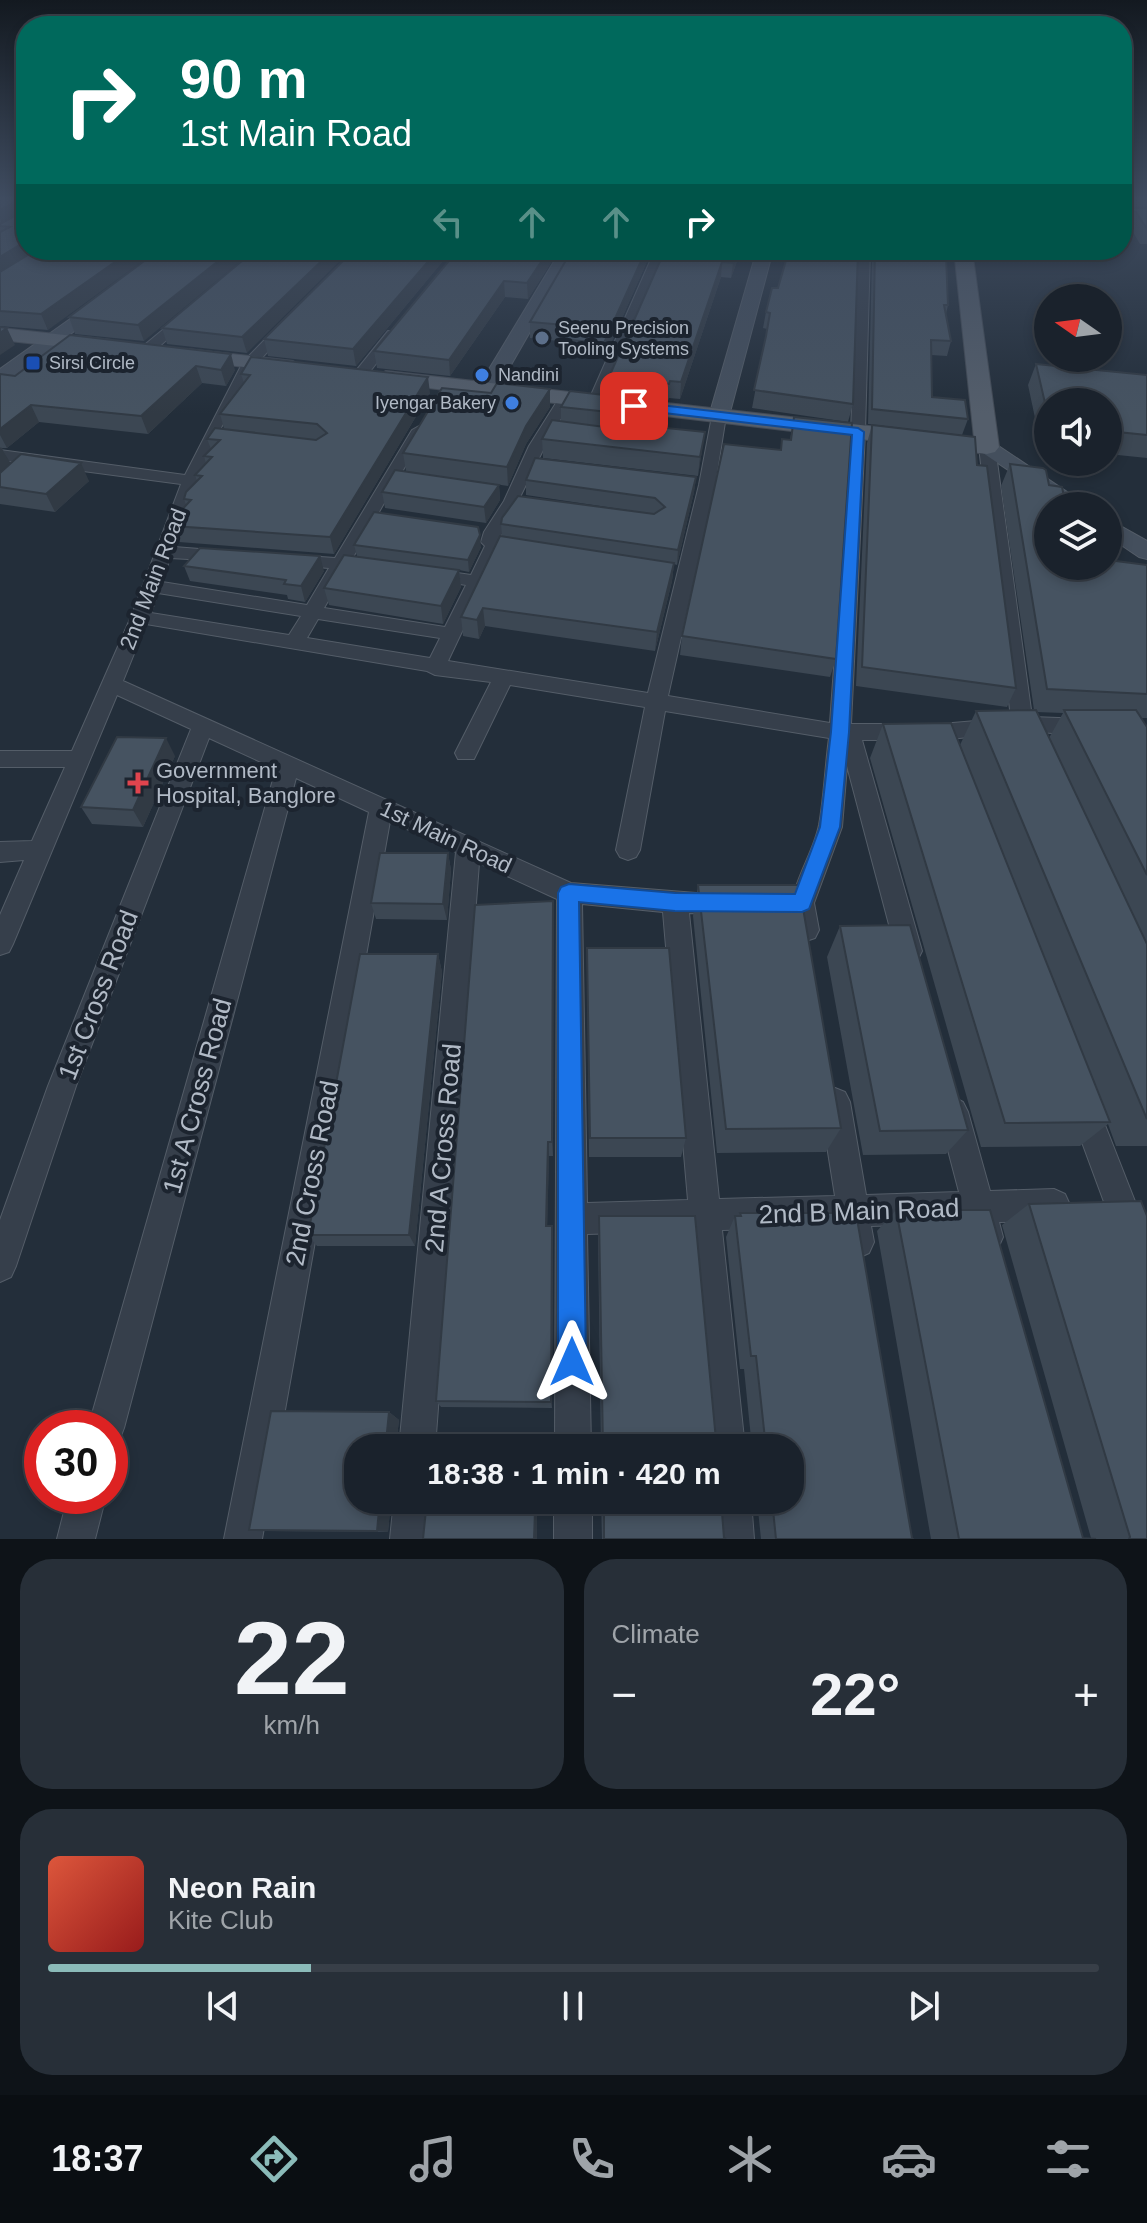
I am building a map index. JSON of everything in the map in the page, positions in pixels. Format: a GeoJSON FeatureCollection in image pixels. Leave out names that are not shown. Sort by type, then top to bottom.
{"type":"FeatureCollection","features":[{"type":"Feature","properties":{"kind":"main road"},"geometry":{"type":"LineString","coordinates":[[352,374],[438,398],[487,389],[987,447],[969,289],[963,271]]}},
{"type":"Feature","properties":{"kind":"main road"},"geometry":{"type":"LineString","coordinates":[[0,334],[313,369]]}},
{"type":"Feature","properties":{"kind":"street"},"geometry":{"type":"LineString","coordinates":[[487,389],[557,271]]}},
{"type":"Feature","properties":{"kind":"street"},"geometry":{"type":"LineString","coordinates":[[595,402],[652,271]]}},
{"type":"Feature","properties":{"kind":"street"},"geometry":{"type":"LineString","coordinates":[[628,850],[679,574],[700,484],[759,271]]}},
{"type":"Feature","properties":{"kind":"street"},"geometry":{"type":"LineString","coordinates":[[809,949],[794,903],[830,827],[844,732],[863,271]]}},
{"type":"Feature","properties":{"kind":"street"},"geometry":{"type":"LineString","coordinates":[[0,378],[124,286]]}},
{"type":"Feature","properties":{"kind":"street"},"geometry":{"type":"LineString","coordinates":[[147,350],[194,310]]}},
{"type":"Feature","properties":{"kind":"street","name":"2nd Main Road"},"geometry":{"type":"LineString","coordinates":[[0,944],[140,617],[190,480],[218,436],[250,362],[294,317]]}},
{"type":"Feature","properties":{"kind":"street"},"geometry":{"type":"LineString","coordinates":[[352,374],[407,318]]}},
{"type":"Feature","properties":{"kind":"street"},"geometry":{"type":"LineString","coordinates":[[294,643],[342,563],[378,515],[438,398]]}},
{"type":"Feature","properties":{"kind":"street"},"geometry":{"type":"LineString","coordinates":[[435,668],[477,581],[493,538],[513,498],[538,465],[566,398]]}},
{"type":"Feature","properties":{"kind":"street"},"geometry":{"type":"LineString","coordinates":[[987,447],[1056,492]]}},
{"type":"Feature","properties":{"kind":"street"},"geometry":{"type":"LineString","coordinates":[[987,447],[1022,724],[1035,753]]}},
{"type":"Feature","properties":{"kind":"street"},"geometry":{"type":"LineString","coordinates":[[0,455],[190,480]]}},
{"type":"Feature","properties":{"kind":"street"},"geometry":{"type":"LineString","coordinates":[[10,477],[31,459]]}},
{"type":"Feature","properties":{"kind":"street"},"geometry":{"type":"LineString","coordinates":[[1122,535],[1147,552]]}},
{"type":"Feature","properties":{"kind":"street"},"geometry":{"type":"LineString","coordinates":[[164,552],[238,557]]}},
{"type":"Feature","properties":{"kind":"street"},"geometry":{"type":"LineString","coordinates":[[268,558],[387,569]]}},
{"type":"Feature","properties":{"kind":"street"},"geometry":{"type":"LineString","coordinates":[[417,573],[477,581]]}},
{"type":"Feature","properties":{"kind":"street"},"geometry":{"type":"LineString","coordinates":[[151,586],[451,634]]}},
{"type":"Feature","properties":{"kind":"street"},"geometry":{"type":"LineString","coordinates":[[140,617],[435,668],[844,732],[941,732],[1022,724],[1105,728]]}},
{"type":"Feature","properties":{"kind":"street"},"geometry":{"type":"LineString","coordinates":[[466,753],[503,678]]}},
{"type":"Feature","properties":{"kind":"street","name":"1st Main Road"},"geometry":{"type":"LineString","coordinates":[[111,684],[569,893],[675,902],[754,903]]}},
{"type":"Feature","properties":{"kind":"street","name":"1st Cross Road"},"geometry":{"type":"LineString","coordinates":[[0,1266],[62,1086],[203,726]]}},
{"type":"Feature","properties":{"kind":"street"},"geometry":{"type":"LineString","coordinates":[[844,732],[916,977]]}},
{"type":"Feature","properties":{"kind":"street"},"geometry":{"type":"LineString","coordinates":[[941,732],[952,762]]}},
{"type":"Feature","properties":{"kind":"street"},"geometry":{"type":"LineString","coordinates":[[0,759],[79,759]]}},
{"type":"Feature","properties":{"kind":"street","name":"1st A Cross Road"},"geometry":{"type":"LineString","coordinates":[[111,1410],[288,765]]}},
{"type":"Feature","properties":{"kind":"street","name":"2nd Cross Road"},"geometry":{"type":"LineString","coordinates":[[243,1539],[381,807]]}},
{"type":"Feature","properties":{"kind":"street","name":"2nd A Cross Road"},"geometry":{"type":"LineString","coordinates":[[418,1434],[468,847]]}},
{"type":"Feature","properties":{"kind":"street"},"geometry":{"type":"LineString","coordinates":[[0,852],[40,850]]}},
{"type":"Feature","properties":{"kind":"street"},"geometry":{"type":"LineString","coordinates":[[569,893],[573,1434]]}},
{"type":"Feature","properties":{"kind":"street"},"geometry":{"type":"LineString","coordinates":[[675,902],[726,1434]]}},
{"type":"Feature","properties":{"kind":"street"},"geometry":{"type":"LineString","coordinates":[[830,1073],[864,1274]]}},
{"type":"Feature","properties":{"kind":"street"},"geometry":{"type":"LineString","coordinates":[[945,1085],[995,1268]]}},
{"type":"Feature","properties":{"kind":"street"},"geometry":{"type":"LineString","coordinates":[[1075,1085],[1134,1203],[1147,1274]]}},
{"type":"Feature","properties":{"kind":"street","name":"2nd B Main Road"},"geometry":{"type":"LineString","coordinates":[[571,1219],[1134,1203]]}},
{"type":"Feature","properties":{"kind":"street"},"geometry":{"type":"LineString","coordinates":[[76,1539],[82,1514]]}},
{"type":"Feature","properties":{"kind":"street"},"geometry":{"type":"LineString","coordinates":[[409,1539],[412,1514]]}},
{"type":"Feature","properties":{"kind":"street"},"geometry":{"type":"LineString","coordinates":[[573,1514],[573,1539]]}},
{"type":"Feature","properties":{"kind":"street"},"geometry":{"type":"LineString","coordinates":[[733,1514],[735,1539]]}},
{"type":"Feature","properties":{"kind":"building"},"geometry":{"type":"Polygon","coordinates":[[[102,271],[41,314],[0,311],[0,272],[102,271]]]}},
{"type":"Feature","properties":{"kind":"building"},"geometry":{"type":"Polygon","coordinates":[[[131,271],[206,271],[138,325],[69,317],[131,271]]]}},
{"type":"Feature","properties":{"kind":"building"},"geometry":{"type":"Polygon","coordinates":[[[230,271],[311,271],[242,337],[162,328],[230,271]]]}},
{"type":"Feature","properties":{"kind":"building"},"geometry":{"type":"Polygon","coordinates":[[[333,271],[420,271],[353,349],[264,339],[333,271]]]}},
{"type":"Feature","properties":{"kind":"building"},"geometry":{"type":"Polygon","coordinates":[[[441,271],[535,271],[527,283],[504,281],[449,360],[374,351],[441,271]]]}},
{"type":"Feature","properties":{"kind":"building"},"geometry":{"type":"Polygon","coordinates":[[[560,271],[637,271],[604,343],[559,339],[566,325],[530,322],[560,271]]]}},
{"type":"Feature","properties":{"kind":"building"},"geometry":{"type":"Polygon","coordinates":[[[656,271],[719,271],[681,382],[670,381],[669,384],[609,377],[656,271]]]}},
{"type":"Feature","properties":{"kind":"building"},"geometry":{"type":"Polygon","coordinates":[[[783,271],[857,271],[853,404],[754,390],[770,313],[766,312],[772,288],[778,288],[783,271]]]}},
{"type":"Feature","properties":{"kind":"building"},"geometry":{"type":"Polygon","coordinates":[[[875,271],[947,271],[948,305],[944,305],[951,341],[931,340],[932,397],[965,400],[968,419],[872,409],[875,271]]]}},
{"type":"Feature","properties":{"kind":"building"},"geometry":{"type":"Polygon","coordinates":[[[70,335],[231,354],[221,370],[196,366],[141,416],[31,405],[0,429],[0,374],[15,376],[70,335]]]}},
{"type":"Feature","properties":{"kind":"building"},"geometry":{"type":"Polygon","coordinates":[[[251,357],[428,377],[330,537],[173,526],[177,515],[191,500],[184,499],[186,492],[202,476],[195,475],[212,457],[204,456],[220,440],[207,439],[215,428],[316,440],[327,433],[317,424],[220,414],[250,375],[241,374],[251,357]]]}},
{"type":"Feature","properties":{"kind":"building"},"geometry":{"type":"Polygon","coordinates":[[[1038,372],[1147,375],[1147,435],[1122,432],[1122,388],[1042,388],[1038,372]]]}},
{"type":"Feature","properties":{"kind":"building"},"geometry":{"type":"Polygon","coordinates":[[[497,383],[550,389],[526,426],[507,467],[403,453],[442,388],[491,393],[497,383]]]}},
{"type":"Feature","properties":{"kind":"building"},"geometry":{"type":"Polygon","coordinates":[[[570,391],[664,402],[656,427],[705,432],[700,457],[542,439],[552,420],[627,430],[639,423],[628,414],[561,407],[570,391]]]}},
{"type":"Feature","properties":{"kind":"building"},"geometry":{"type":"Polygon","coordinates":[[[794,417],[852,423],[836,659],[682,636],[724,444],[781,450],[782,439],[791,440],[794,417]]]}},
{"type":"Feature","properties":{"kind":"building"},"geometry":{"type":"Polygon","coordinates":[[[872,425],[975,437],[977,465],[987,466],[1016,688],[862,667],[872,425]]]}},
{"type":"Feature","properties":{"kind":"building"},"geometry":{"type":"Polygon","coordinates":[[[21,454],[81,463],[46,494],[0,487],[0,473],[21,454]]]}},
{"type":"Feature","properties":{"kind":"building"},"geometry":{"type":"Polygon","coordinates":[[[535,458],[696,477],[678,550],[501,524],[518,496],[654,514],[665,507],[655,498],[526,480],[535,458]]]}},
{"type":"Feature","properties":{"kind":"building"},"geometry":{"type":"Polygon","coordinates":[[[1010,464],[1034,467],[1034,476],[1047,476],[1049,485],[1062,487],[1063,492],[1034,492],[1034,580],[1122,580],[1122,562],[1147,565],[1147,694],[1047,689],[1010,464]]]}},
{"type":"Feature","properties":{"kind":"building"},"geometry":{"type":"Polygon","coordinates":[[[395,470],[499,485],[484,507],[382,492],[395,470]]]}},
{"type":"Feature","properties":{"kind":"building"},"geometry":{"type":"Polygon","coordinates":[[[374,512],[478,527],[480,535],[468,560],[354,545],[374,512]]]}},
{"type":"Feature","properties":{"kind":"building"},"geometry":{"type":"Polygon","coordinates":[[[500,536],[674,563],[657,632],[483,608],[477,620],[461,617],[500,536]]]}},
{"type":"Feature","properties":{"kind":"building"},"geometry":{"type":"Polygon","coordinates":[[[200,548],[320,556],[301,586],[284,584],[286,580],[184,566],[200,548]]]}},
{"type":"Feature","properties":{"kind":"building"},"geometry":{"type":"Polygon","coordinates":[[[344,555],[459,570],[441,606],[324,588],[344,555]]]}},
{"type":"Feature","properties":{"kind":"building"},"geometry":{"type":"Polygon","coordinates":[[[1036,710],[1147,944],[1147,1119],[976,711],[1036,710]]]}},
{"type":"Feature","properties":{"kind":"building"},"geometry":{"type":"Polygon","coordinates":[[[1064,710],[1136,710],[1147,727],[1147,875],[1064,710]]]}},
{"type":"Feature","properties":{"kind":"building"},"geometry":{"type":"Polygon","coordinates":[[[951,723],[1110,1122],[1005,1123],[883,724],[951,723]]]}},
{"type":"Feature","properties":{"kind":"building"},"geometry":{"type":"Polygon","coordinates":[[[117,737],[166,738],[133,810],[81,807],[117,737]]]}},
{"type":"Feature","properties":{"kind":"building"},"geometry":{"type":"Polygon","coordinates":[[[380,853],[448,853],[443,904],[371,903],[380,853]]]}},
{"type":"Feature","properties":{"kind":"building"},"geometry":{"type":"Polygon","coordinates":[[[698,885],[799,885],[841,1128],[726,1129],[698,885]]]}},
{"type":"Feature","properties":{"kind":"building"},"geometry":{"type":"Polygon","coordinates":[[[553,901],[552,1142],[548,1142],[546,1226],[552,1226],[551,1402],[436,1401],[475,905],[553,901]]]}},
{"type":"Feature","properties":{"kind":"building"},"geometry":{"type":"Polygon","coordinates":[[[910,925],[968,1130],[880,1131],[840,926],[910,925]]]}},
{"type":"Feature","properties":{"kind":"building"},"geometry":{"type":"Polygon","coordinates":[[[587,948],[669,948],[686,1138],[590,1138],[587,948]]]}},
{"type":"Feature","properties":{"kind":"building"},"geometry":{"type":"Polygon","coordinates":[[[360,954],[438,954],[409,1235],[308,1235],[360,954]]]}},
{"type":"Feature","properties":{"kind":"building"},"geometry":{"type":"Polygon","coordinates":[[[1141,1201],[1147,1216],[1147,1539],[1129,1539],[1029,1204],[1141,1201]]]}},
{"type":"Feature","properties":{"kind":"building"},"geometry":{"type":"Polygon","coordinates":[[[896,1210],[990,1210],[1083,1538],[1096,1539],[959,1539],[896,1210]]]}},
{"type":"Feature","properties":{"kind":"building"},"geometry":{"type":"Polygon","coordinates":[[[740,1213],[856,1213],[913,1539],[776,1539],[773,1514],[804,1514],[804,1434],[764,1434],[756,1356],[751,1356],[735,1216],[741,1216],[740,1213]]]}},
{"type":"Feature","properties":{"kind":"building"},"geometry":{"type":"Polygon","coordinates":[[[599,1216],[695,1216],[715,1434],[603,1434],[599,1216]]]}},
{"type":"Feature","properties":{"kind":"building"},"geometry":{"type":"Polygon","coordinates":[[[271,1411],[389,1412],[387,1434],[344,1434],[344,1514],[379,1514],[377,1531],[249,1530],[271,1411]]]}},
{"type":"Feature","properties":{"kind":"building"},"geometry":{"type":"Polygon","coordinates":[[[426,1514],[535,1514],[534,1539],[423,1539],[426,1514]]]}},
{"type":"Feature","properties":{"kind":"building"},"geometry":{"type":"Polygon","coordinates":[[[604,1514],[722,1514],[726,1539],[604,1539],[604,1514]]]}},
{"type":"Feature","properties":{"kind":"place","name":"Seenu Precision Tooling Systems"},"geometry":{"type":"Point","coordinates":[542,338]}},
{"type":"Feature","properties":{"kind":"place","name":"Sirsi Circle"},"geometry":{"type":"Point","coordinates":[33,363]}},
{"type":"Feature","properties":{"kind":"place","name":"Nandini"},"geometry":{"type":"Point","coordinates":[482,375]}},
{"type":"Feature","properties":{"kind":"place","name":"Iyengar Bakery"},"geometry":{"type":"Point","coordinates":[512,403]}},
{"type":"Feature","properties":{"kind":"place","name":"Government Hospital, Banglore"},"geometry":{"type":"Point","coordinates":[138,783]}},
{"type":"Feature","properties":{"kind":"route"},"geometry":{"type":"LineString","coordinates":[[572,1362],[569,893],[675,902],[802,903],[830,827],[840,732],[858,432],[634,406]]}}]}
